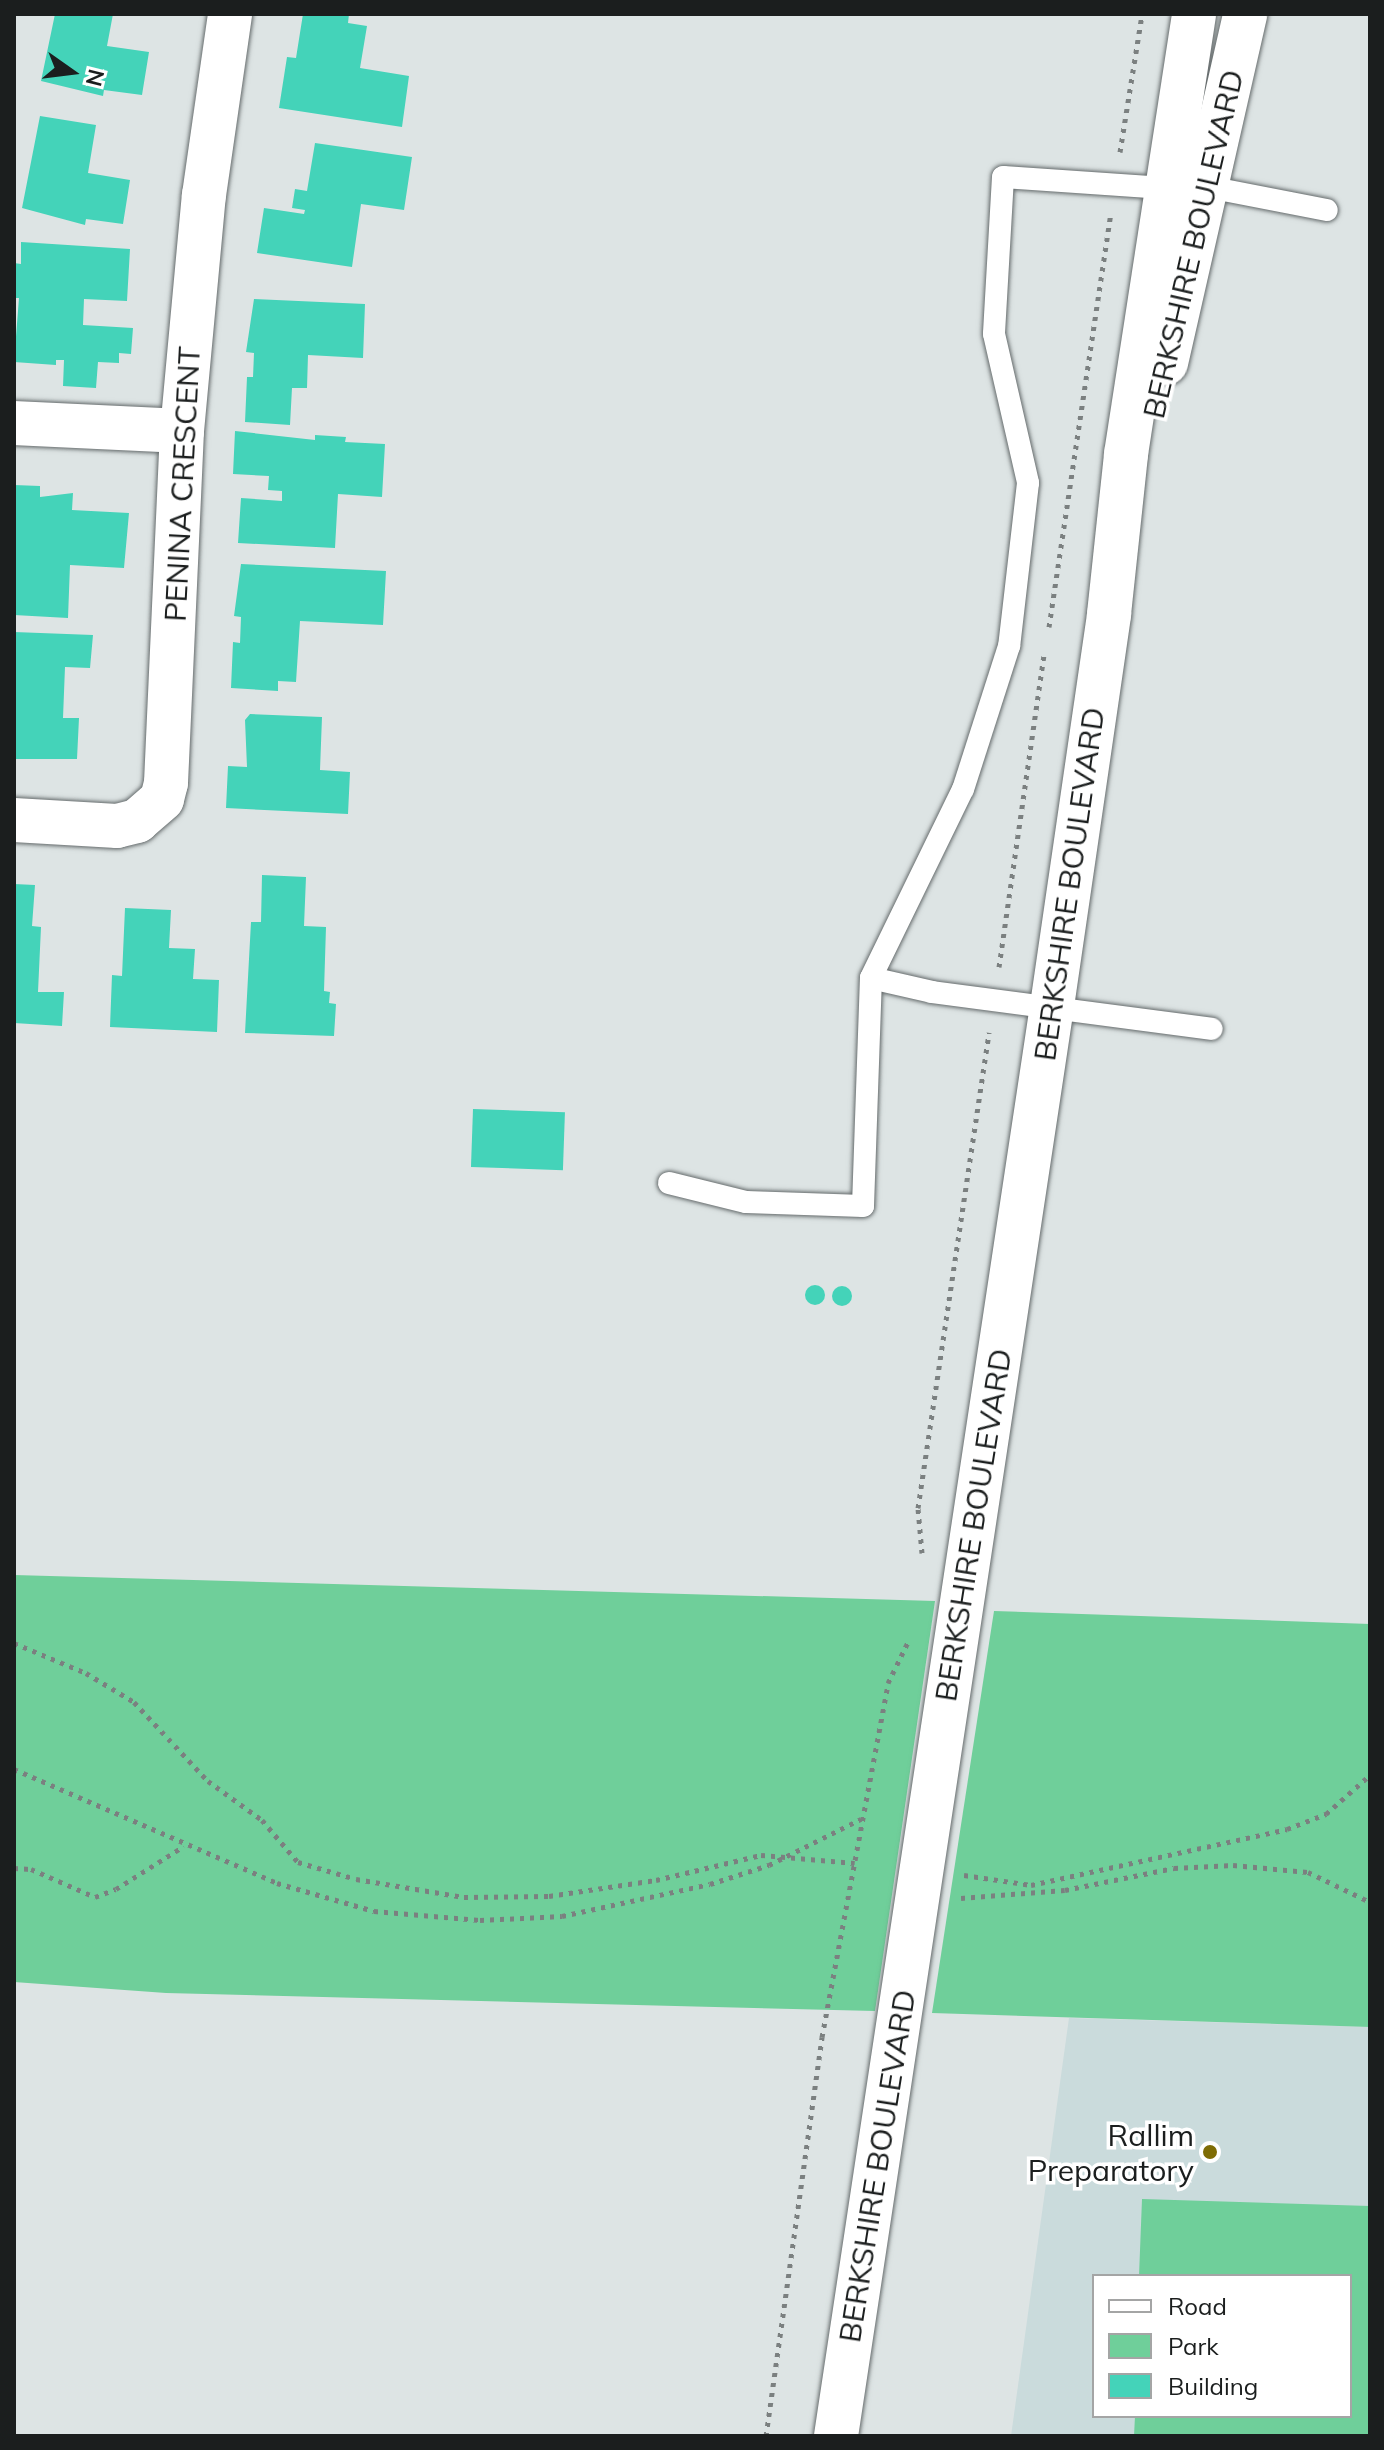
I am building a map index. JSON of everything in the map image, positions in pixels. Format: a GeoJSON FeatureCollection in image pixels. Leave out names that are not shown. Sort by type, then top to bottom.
{"type":"FeatureCollection","features":[{"type":"Feature","properties":{"kind":"street","name":"PENINA CRESCENT"},"geometry":{"type":"LineString","coordinates":[[14,820],[117,826],[137,821],[162,799],[182,431],[204,195],[230,14]]}},
{"type":"Feature","properties":{"kind":"street","name":"BERKSHIRE BOULEVARD"},"geometry":{"type":"LineString","coordinates":[[836,2436],[1109,614],[1119,589],[1184,187],[1194,14]]}},
{"type":"Feature","properties":{"kind":"street","name":"BERKSHIRE BOULEVARD"},"geometry":{"type":"LineString","coordinates":[[1184,187],[1245,14]]}},
{"type":"Feature","properties":{"kind":"street"},"geometry":{"type":"LineString","coordinates":[[14,423],[182,431]]}},
{"type":"Feature","properties":{"kind":"lane"},"geometry":{"type":"LineString","coordinates":[[669,1183],[746,1202],[863,1206],[871,978],[963,789],[1009,646],[1028,483],[994,334],[1003,177],[1184,187],[1327,210]]}},
{"type":"Feature","properties":{"kind":"lane"},"geometry":{"type":"LineString","coordinates":[[871,978],[994,1001],[1052,1006],[1212,1029]]}},
{"type":"Feature","properties":{"kind":"path"},"geometry":{"type":"LineString","coordinates":[[924,1567],[918,1508],[1142,14]]}},
{"type":"Feature","properties":{"kind":"path"},"geometry":{"type":"LineString","coordinates":[[766,2436],[822,2037],[888,1683],[913,1631]]}},
{"type":"Feature","properties":{"kind":"path"},"geometry":{"type":"LineString","coordinates":[[14,1643],[86,1673],[134,1702],[208,1781],[262,1820],[298,1862],[356,1879],[464,1897],[549,1896],[656,1880],[761,1855],[855,1863]]}},
{"type":"Feature","properties":{"kind":"path"},"geometry":{"type":"LineString","coordinates":[[14,1769],[185,1846],[277,1883],[374,1911],[480,1920],[562,1916],[710,1884],[784,1857],[862,1819]]}},
{"type":"Feature","properties":{"kind":"path"},"geometry":{"type":"LineString","coordinates":[[951,1873],[1031,1885],[1287,1829],[1326,1814],[1370,1775]]}},
{"type":"Feature","properties":{"kind":"path"},"geometry":{"type":"LineString","coordinates":[[14,1868],[31,1869],[95,1897],[116,1889],[185,1846]]}},
{"type":"Feature","properties":{"kind":"path"},"geometry":{"type":"LineString","coordinates":[[947,1899],[1065,1890],[1174,1868],[1233,1865],[1308,1872],[1370,1902]]}},
{"type":"Feature","properties":{"kind":"shaded area","name":"Rallim Preparatory"},"geometry":{"type":"Polygon","coordinates":[[[1069,2018],[1370,2027],[1370,2436],[1011,2436],[1069,2018]]]}},
{"type":"Feature","properties":{"kind":"green space"},"geometry":{"type":"Polygon","coordinates":[[[14,1575],[935,1601],[875,2011],[166,1993],[14,1982],[14,1575]]]}},
{"type":"Feature","properties":{"kind":"green space"},"geometry":{"type":"Polygon","coordinates":[[[994,1611],[1370,1624],[1370,2027],[932,2013],[994,1611]]]}},
{"type":"Feature","properties":{"kind":"green space"},"geometry":{"type":"Polygon","coordinates":[[[1142,2199],[1370,2206],[1370,2436],[1134,2436],[1135,2418],[1352,2418],[1352,2274],[1139,2274],[1142,2199]]]}},
{"type":"Feature","properties":{"kind":"building"},"geometry":{"type":"Polygon","coordinates":[[[55,14],[113,14],[107,46],[149,52],[142,95],[104,90],[103,96],[41,81],[55,14]]]}},
{"type":"Feature","properties":{"kind":"building"},"geometry":{"type":"Polygon","coordinates":[[[303,14],[349,14],[348,23],[367,26],[360,68],[409,76],[402,127],[279,108],[287,57],[296,58],[303,14]]]}},
{"type":"Feature","properties":{"kind":"building"},"geometry":{"type":"Polygon","coordinates":[[[40,116],[96,125],[88,173],[130,180],[123,224],[86,219],[85,225],[22,208],[40,116]]]}},
{"type":"Feature","properties":{"kind":"building"},"geometry":{"type":"Polygon","coordinates":[[[315,143],[412,157],[404,210],[361,204],[352,267],[257,253],[264,208],[304,214],[305,210],[292,208],[295,189],[307,191],[315,143]]]}},
{"type":"Feature","properties":{"kind":"building"},"geometry":{"type":"Polygon","coordinates":[[[21,242],[130,249],[127,301],[84,299],[83,325],[133,328],[131,354],[119,353],[119,363],[98,362],[96,388],[63,386],[64,360],[56,360],[56,365],[14,362],[19,298],[14,298],[14,263],[21,264],[21,242]]]}},
{"type":"Feature","properties":{"kind":"building"},"geometry":{"type":"Polygon","coordinates":[[[254,299],[365,304],[363,358],[308,355],[307,388],[292,388],[290,425],[245,422],[247,377],[253,377],[254,353],[246,352],[254,299]]]}},
{"type":"Feature","properties":{"kind":"building"},"geometry":{"type":"Polygon","coordinates":[[[235,431],[315,440],[315,435],[346,437],[345,442],[385,444],[382,497],[338,494],[335,548],[238,543],[241,498],[282,501],[282,491],[268,490],[269,476],[233,474],[235,431]]]}},
{"type":"Feature","properties":{"kind":"building"},"geometry":{"type":"Polygon","coordinates":[[[14,485],[40,486],[40,497],[73,493],[72,510],[129,513],[124,568],[70,565],[68,618],[14,615],[14,485]]]}},
{"type":"Feature","properties":{"kind":"building"},"geometry":{"type":"Polygon","coordinates":[[[241,564],[386,571],[383,625],[300,621],[296,682],[278,681],[278,691],[231,688],[233,642],[240,643],[241,617],[234,616],[241,564]]]}},
{"type":"Feature","properties":{"kind":"building"},"geometry":{"type":"Polygon","coordinates":[[[14,632],[93,635],[90,668],[65,667],[63,718],[79,718],[77,759],[14,759],[14,632]]]}},
{"type":"Feature","properties":{"kind":"building"},"geometry":{"type":"Polygon","coordinates":[[[250,714],[322,717],[320,770],[350,772],[348,814],[226,808],[228,766],[247,767],[245,720],[250,714]]]}},
{"type":"Feature","properties":{"kind":"building"},"geometry":{"type":"Polygon","coordinates":[[[262,875],[306,877],[304,926],[326,927],[324,991],[330,992],[329,1003],[336,1004],[334,1036],[245,1033],[251,922],[261,922],[262,875]]]}},
{"type":"Feature","properties":{"kind":"building"},"geometry":{"type":"Polygon","coordinates":[[[14,884],[35,885],[32,926],[41,927],[38,992],[64,992],[62,1026],[14,1023],[14,884]]]}},
{"type":"Feature","properties":{"kind":"building"},"geometry":{"type":"Polygon","coordinates":[[[125,908],[171,910],[169,948],[195,949],[193,979],[219,980],[217,1032],[110,1027],[112,975],[122,976],[125,908]]]}},
{"type":"Feature","properties":{"kind":"building"},"geometry":{"type":"Polygon","coordinates":[[[473,1109],[565,1112],[563,1170],[471,1167],[473,1109]]]}},
{"type":"Feature","properties":{"kind":"building"},"geometry":{"type":"Polygon","coordinates":[[[815,1285],[822,1288],[825,1295],[822,1302],[815,1305],[808,1302],[805,1295],[808,1288],[815,1285]]]}},
{"type":"Feature","properties":{"kind":"building"},"geometry":{"type":"Polygon","coordinates":[[[842,1286],[849,1289],[852,1296],[849,1303],[842,1306],[835,1303],[832,1296],[835,1289],[842,1286]]]}},
{"type":"Feature","properties":{"kind":"place","name":"Rallim Preparatory"},"geometry":{"type":"Point","coordinates":[1210,2152]}}]}
